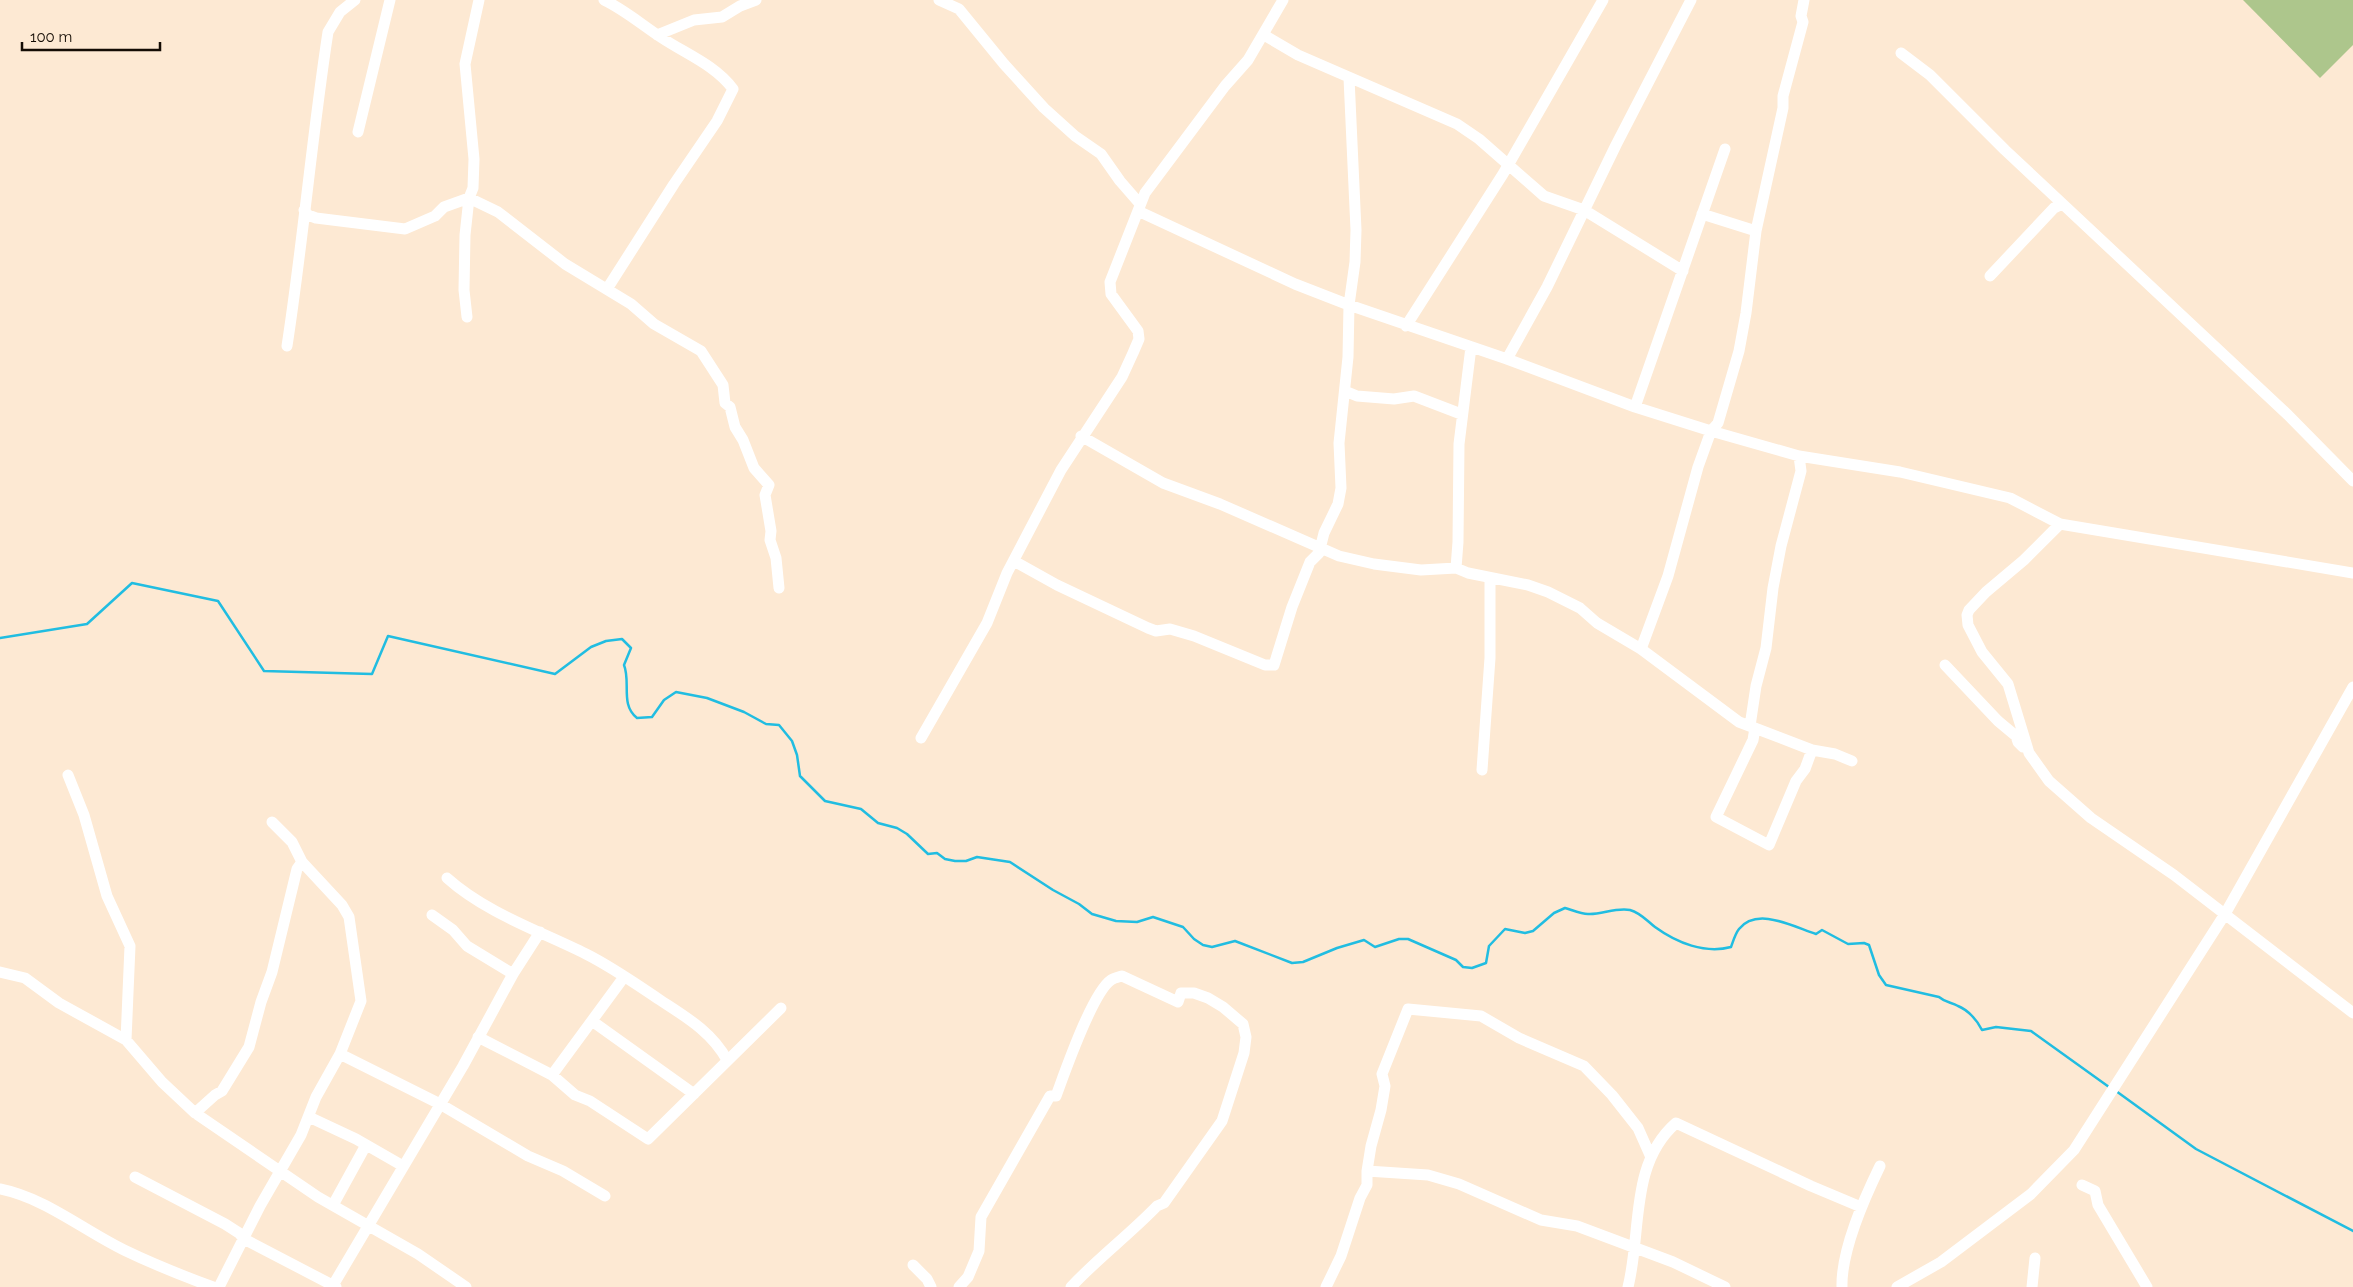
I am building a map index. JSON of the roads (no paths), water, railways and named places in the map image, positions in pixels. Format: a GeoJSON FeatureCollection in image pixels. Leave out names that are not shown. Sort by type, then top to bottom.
{"type":"FeatureCollection","features":[{"type":"Feature","properties":{"kind":"street"},"geometry":{"type":"LineString","coordinates":[[287,346],[291,308],[300,265],[304,210],[328,32],[340,12],[355,0]]}},
{"type":"Feature","properties":{"kind":"street"},"geometry":{"type":"LineString","coordinates":[[358,132],[390,0]]}},
{"type":"Feature","properties":{"kind":"street"},"geometry":{"type":"LineString","coordinates":[[467,317],[464,290],[464,242],[469,198],[473,188],[474,159],[466,64],[478,6],[472,0]]}},
{"type":"Feature","properties":{"kind":"street"},"geometry":{"type":"LineString","coordinates":[[604,0],[717,72],[733,89],[717,121],[607,289]]}},
{"type":"Feature","properties":{"kind":"street"},"geometry":{"type":"LineString","coordinates":[[657,35],[694,20],[722,17],[740,6],[756,0]]}},
{"type":"Feature","properties":{"kind":"street"},"geometry":{"type":"LineString","coordinates":[[939,0],[959,9],[1004,64],[1044,108],[1074,136],[1101,154],[1139,208],[1295,284],[1406,326],[1507,359],[1635,406],[1711,431],[1798,456],[1900,472],[2010,498],[2060,524],[2353,573]]}},
{"type":"Feature","properties":{"kind":"street"},"geometry":{"type":"LineString","coordinates":[[921,738],[987,623],[1014,561],[1061,470],[1122,377],[1139,339],[1138,331],[1110,294],[1110,282],[1145,193],[1225,86],[1248,60],[1283,0]]}},
{"type":"Feature","properties":{"kind":"street"},"geometry":{"type":"LineString","coordinates":[[1406,326],[1450,260],[1603,0]]}},
{"type":"Feature","properties":{"kind":"street"},"geometry":{"type":"LineString","coordinates":[[1641,649],[1668,576],[1698,467],[1711,431],[1718,423],[1739,351],[1756,231],[1783,108],[1783,96],[1803,22],[1800,16],[1804,0]]}},
{"type":"Feature","properties":{"kind":"street"},"geometry":{"type":"LineString","coordinates":[[1507,359],[1547,286],[1686,2]]}},
{"type":"Feature","properties":{"kind":"street"},"geometry":{"type":"LineString","coordinates":[[1264,35],[1298,55],[1457,124],[1479,139],[1544,196],[1584,210],[1683,271]]}},
{"type":"Feature","properties":{"kind":"street"},"geometry":{"type":"LineString","coordinates":[[1901,53],[1930,75],[2062,204],[2288,415],[2353,481]]}},
{"type":"Feature","properties":{"kind":"street"},"geometry":{"type":"LineString","coordinates":[[1014,561],[1072,592],[1148,628],[1156,631],[1170,629],[1182,632],[1265,664],[1274,665],[1295,598],[1310,562],[1319,553],[1338,504],[1341,488],[1339,443],[1348,357],[1349,305],[1355,262],[1356,230],[1349,78]]}},
{"type":"Feature","properties":{"kind":"street"},"geometry":{"type":"LineString","coordinates":[[1635,406],[1725,149]]}},
{"type":"Feature","properties":{"kind":"street"},"geometry":{"type":"LineString","coordinates":[[304,210],[308,215],[316,218],[406,229],[435,216],[444,207],[469,198],[498,212],[565,264],[631,304],[654,324],[694,345],[701,351],[723,385],[725,403],[730,407],[735,427],[743,440],[754,468],[769,485],[765,495],[771,531],[770,540],[776,558],[779,588]]}},
{"type":"Feature","properties":{"kind":"street"},"geometry":{"type":"LineString","coordinates":[[1990,276],[2054,208],[2062,204]]}},
{"type":"Feature","properties":{"kind":"street"},"geometry":{"type":"LineString","coordinates":[[1702,214],[1756,231]]}},
{"type":"Feature","properties":{"kind":"street"},"geometry":{"type":"LineString","coordinates":[[1456,568],[1461,414],[1471,347]]}},
{"type":"Feature","properties":{"kind":"street"},"geometry":{"type":"LineString","coordinates":[[1345,391],[1358,396],[1394,399],[1414,396],[1461,414]]}},
{"type":"Feature","properties":{"kind":"street"},"geometry":{"type":"LineString","coordinates":[[1082,436],[1163,483],[1220,504],[1319,549],[1353,560],[1374,564],[1421,570],[1456,568],[1490,579],[1528,585],[1567,600],[1597,623],[1641,649],[1739,722],[1812,750],[1835,754],[1852,761]]}},
{"type":"Feature","properties":{"kind":"street"},"geometry":{"type":"LineString","coordinates":[[1798,456],[1801,471],[1781,546],[1773,588],[1766,648],[1756,686],[1753,740],[1716,817],[1769,845],[1796,781],[1806,769],[1812,750]]}},
{"type":"Feature","properties":{"kind":"street"},"geometry":{"type":"LineString","coordinates":[[2029,753],[2008,684],[1978,645],[1968,625],[1967,615],[1969,610],[1986,592],[2024,560],[2060,524]]}},
{"type":"Feature","properties":{"kind":"street"},"geometry":{"type":"LineString","coordinates":[[1482,770],[1490,658],[1490,579]]}},
{"type":"Feature","properties":{"kind":"street"},"geometry":{"type":"LineString","coordinates":[[1945,665],[1998,721],[2016,736],[2018,742],[2029,753],[2049,781],[2091,818],[2174,875],[2353,1013]]}},
{"type":"Feature","properties":{"kind":"street"},"geometry":{"type":"LineString","coordinates":[[1897,1287],[1941,1262],[2030,1194],[2074,1150],[2224,914],[2353,687]]}},
{"type":"Feature","properties":{"kind":"street"},"geometry":{"type":"LineString","coordinates":[[68,775],[84,815],[107,896],[130,946],[126,1040]]}},
{"type":"Feature","properties":{"kind":"street"},"geometry":{"type":"LineString","coordinates":[[220,1287],[309,1117],[316,1097],[340,1054],[361,1001],[349,917],[331,892],[302,862],[292,842],[272,822]]}},
{"type":"Feature","properties":{"kind":"street"},"geometry":{"type":"LineString","coordinates":[[194,1113],[222,1091],[230,1082],[249,1046],[261,1002],[272,972],[297,869],[302,862]]}},
{"type":"Feature","properties":{"kind":"street"},"geometry":{"type":"LineString","coordinates":[[447,878],[458,888],[490,908],[584,953],[682,1013],[719,1046],[727,1060]]}},
{"type":"Feature","properties":{"kind":"street"},"geometry":{"type":"LineString","coordinates":[[432,915],[453,930],[467,946],[513,974]]}},
{"type":"Feature","properties":{"kind":"street"},"geometry":{"type":"LineString","coordinates":[[135,1177],[225,1224],[239,1233],[244,1239],[334,1286],[513,974],[540,932]]}},
{"type":"Feature","properties":{"kind":"street"},"geometry":{"type":"LineString","coordinates":[[0,972],[25,978],[59,1003],[126,1040],[162,1082],[194,1113],[281,1172],[333,1205],[418,1254],[466,1287]]}},
{"type":"Feature","properties":{"kind":"street"},"geometry":{"type":"LineString","coordinates":[[959,1287],[968,1277],[979,1251],[981,1217],[1050,1096],[1056,1096],[1081,1031],[1101,991],[1111,980],[1122,976],[1178,1002],[1182,993],[1194,993],[1208,998],[1234,1015],[1243,1024],[1246,1037],[1244,1053],[1222,1121],[1164,1203],[1157,1206],[1072,1287]]}},
{"type":"Feature","properties":{"kind":"street"},"geometry":{"type":"LineString","coordinates":[[552,1075],[624,977]]}},
{"type":"Feature","properties":{"kind":"street"},"geometry":{"type":"LineString","coordinates":[[478,1037],[552,1075],[575,1096],[590,1101],[648,1139],[781,1008]]}},
{"type":"Feature","properties":{"kind":"street"},"geometry":{"type":"LineString","coordinates":[[1326,1287],[1341,1256],[1360,1198],[1367,1184],[1366,1171],[1371,1146],[1382,1110],[1385,1086],[1382,1074],[1408,1009],[1481,1016],[1519,1038],[1584,1066],[1612,1095],[1638,1128],[1650,1154]]}},
{"type":"Feature","properties":{"kind":"street"},"geometry":{"type":"LineString","coordinates":[[592,1021],[694,1094]]}},
{"type":"Feature","properties":{"kind":"street"},"geometry":{"type":"LineString","coordinates":[[340,1054],[440,1104],[528,1156],[563,1171],[605,1196]]}},
{"type":"Feature","properties":{"kind":"street"},"geometry":{"type":"LineString","coordinates":[[309,1117],[366,1145],[403,1166]]}},
{"type":"Feature","properties":{"kind":"street"},"geometry":{"type":"LineString","coordinates":[[1628,1287],[1633,1267],[1640,1197],[1650,1154],[1668,1130],[1676,1123],[1811,1186],[1861,1207]]}},
{"type":"Feature","properties":{"kind":"street"},"geometry":{"type":"LineString","coordinates":[[333,1205],[366,1145]]}},
{"type":"Feature","properties":{"kind":"street"},"geometry":{"type":"LineString","coordinates":[[1842,1287],[1841,1272],[1861,1207],[1880,1166]]}},
{"type":"Feature","properties":{"kind":"street"},"geometry":{"type":"LineString","coordinates":[[1366,1171],[1428,1175],[1459,1184],[1541,1220],[1577,1226],[1705,1276],[1725,1287]]}},
{"type":"Feature","properties":{"kind":"street"},"geometry":{"type":"LineString","coordinates":[[2082,1185],[2094,1191],[2098,1205],[2147,1287]]}},
{"type":"Feature","properties":{"kind":"street"},"geometry":{"type":"LineString","coordinates":[[0,1189],[16,1192],[123,1250],[177,1274],[213,1287]]}},
{"type":"Feature","properties":{"kind":"street"},"geometry":{"type":"LineString","coordinates":[[2032,1287],[2035,1258]]}},
{"type":"Feature","properties":{"kind":"street"},"geometry":{"type":"LineString","coordinates":[[913,1265],[927,1279],[931,1287]]}},
{"type":"Feature","properties":{"kind":"waterway"},"geometry":{"type":"LineString","coordinates":[[0,638],[87,624],[132,583],[218,601],[264,671],[372,674],[388,636],[555,674],[591,647],[606,641],[622,639],[631,648],[624,665],[627,679],[627,700],[632,713],[637,718],[652,717],[664,700],[676,692],[707,698],[744,712],[766,724],[779,725],[792,741],[797,755],[800,776],[825,801],[861,809],[878,823],[897,828],[907,834],[928,854],[937,853],[945,859],[955,861],[966,861],[977,857],[1010,862],[1092,914],[1116,921],[1137,922],[1153,917],[1183,927],[1194,939],[1203,945],[1212,947],[1235,941],[1292,963],[1303,962],[1337,948],[1364,940],[1375,947],[1399,939],[1408,939],[1456,960],[1463,967],[1472,968],[1486,963],[1489,946],[1505,929],[1525,933],[1533,931],[1554,913],[1565,908],[1588,914],[1625,909],[1634,911],[1672,938],[1691,946],[1711,949],[1731,947],[1739,929],[1747,922],[1756,919],[1776,920],[1816,934],[1822,930],[1848,944],[1864,943],[1869,945],[1879,975],[1886,985],[1939,997],[1965,1010],[1982,1030],[1996,1027],[2031,1031],[2109,1087]]}},
{"type":"Feature","properties":{"kind":"waterway"},"geometry":{"type":"LineString","coordinates":[[2116,1091],[2196,1149],[2353,1231]]}}]}
